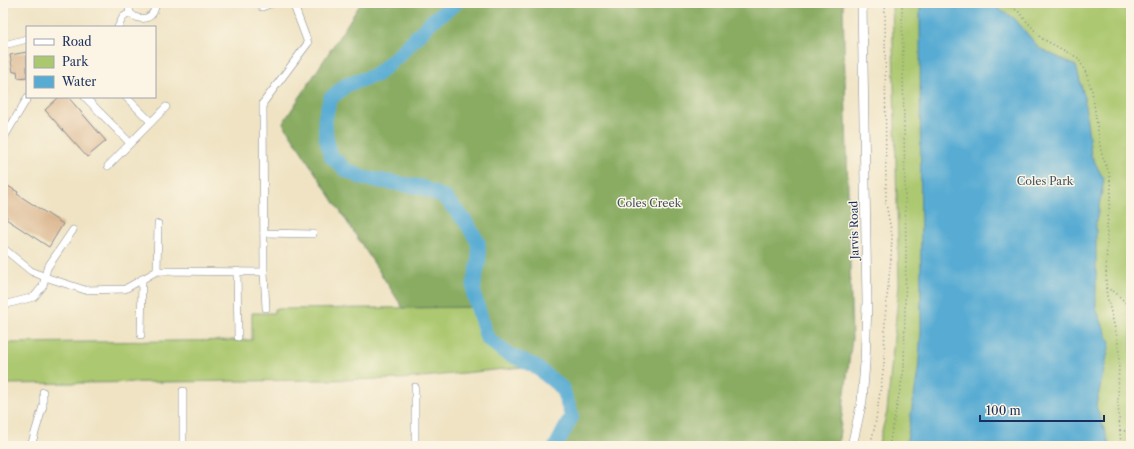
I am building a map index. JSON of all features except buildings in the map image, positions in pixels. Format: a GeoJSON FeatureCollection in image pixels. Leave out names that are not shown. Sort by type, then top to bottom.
{"type":"FeatureCollection","features":[{"type":"Feature","properties":{"kind":"street"},"geometry":{"type":"LineString","coordinates":[[128,3],[130,13],[138,18],[147,18],[154,12],[155,3]]}},
{"type":"Feature","properties":{"kind":"street"},"geometry":{"type":"LineString","coordinates":[[261,3],[262,7],[273,3]]}},
{"type":"Feature","properties":{"kind":"street"},"geometry":{"type":"LineString","coordinates":[[266,308],[264,272],[263,103],[308,43],[293,3]]}},
{"type":"Feature","properties":{"kind":"street","name":"Jarvis Road"},"geometry":{"type":"LineString","coordinates":[[852,446],[862,401],[867,302],[863,6]]}},
{"type":"Feature","properties":{"kind":"street"},"geometry":{"type":"LineString","coordinates":[[118,26],[123,17],[130,13]]}},
{"type":"Feature","properties":{"kind":"street"},"geometry":{"type":"LineString","coordinates":[[8,44],[26,39]]}},
{"type":"Feature","properties":{"kind":"street"},"geometry":{"type":"LineString","coordinates":[[3,139],[27,98]]}},
{"type":"Feature","properties":{"kind":"street"},"geometry":{"type":"LineString","coordinates":[[86,98],[130,143]]}},
{"type":"Feature","properties":{"kind":"street"},"geometry":{"type":"LineString","coordinates":[[127,98],[151,122]]}},
{"type":"Feature","properties":{"kind":"street"},"geometry":{"type":"LineString","coordinates":[[108,166],[166,107]]}},
{"type":"Feature","properties":{"kind":"street"},"geometry":{"type":"LineString","coordinates":[[157,271],[158,224]]}},
{"type":"Feature","properties":{"kind":"street"},"geometry":{"type":"LineString","coordinates":[[3,305],[34,297],[43,286],[47,268],[73,230]]}},
{"type":"Feature","properties":{"kind":"street"},"geometry":{"type":"LineString","coordinates":[[264,232],[313,234]]}},
{"type":"Feature","properties":{"kind":"street"},"geometry":{"type":"LineString","coordinates":[[3,248],[31,271],[85,290],[124,289],[157,271],[264,272]]}},
{"type":"Feature","properties":{"kind":"street"},"geometry":{"type":"LineString","coordinates":[[237,272],[238,337]]}},
{"type":"Feature","properties":{"kind":"street"},"geometry":{"type":"LineString","coordinates":[[141,335],[142,279]]}},
{"type":"Feature","properties":{"kind":"street"},"geometry":{"type":"LineString","coordinates":[[415,387],[416,446]]}},
{"type":"Feature","properties":{"kind":"street"},"geometry":{"type":"LineString","coordinates":[[183,391],[183,446]]}},
{"type":"Feature","properties":{"kind":"street"},"geometry":{"type":"LineString","coordinates":[[31,446],[43,406],[43,392]]}},
{"type":"Feature","properties":{"kind":"path"},"geometry":{"type":"LineString","coordinates":[[870,446],[875,426],[884,365],[885,318],[892,235],[886,204],[885,3]]}},
{"type":"Feature","properties":{"kind":"path"},"geometry":{"type":"LineString","coordinates":[[889,446],[904,369],[906,252],[902,3]]}},
{"type":"Feature","properties":{"kind":"path"},"geometry":{"type":"LineString","coordinates":[[1005,3],[1018,11],[1041,38],[1078,58],[1086,72],[1092,91],[1101,152],[1109,173],[1110,190],[1106,226],[1106,296],[1117,337],[1118,404],[1121,446]]}},
{"type":"Feature","properties":{"kind":"path"},"geometry":{"type":"LineString","coordinates":[[1106,288],[1115,292],[1131,308]]}},
{"type":"Feature","properties":{"kind":"path"},"geometry":{"type":"LineString","coordinates":[[1120,430],[1131,432]]}},
{"type":"Feature","properties":{"kind":"shaded area"},"geometry":{"type":"Polygon","coordinates":[[[3,64],[10,92],[3,93],[3,64]]]}},
{"type":"Feature","properties":{"kind":"green space","name":"Coles Creek"},"geometry":{"type":"Polygon","coordinates":[[[361,3],[843,3],[852,339],[838,446],[556,446],[572,416],[562,388],[535,366],[506,353],[487,338],[477,307],[403,308],[283,123],[361,3]]]}},
{"type":"Feature","properties":{"kind":"green space","name":"Coles Park"},"geometry":{"type":"Polygon","coordinates":[[[892,3],[1131,3],[1131,446],[878,446],[887,412],[899,285],[892,3]]]}},
{"type":"Feature","properties":{"kind":"green space"},"geometry":{"type":"Polygon","coordinates":[[[477,307],[487,338],[506,353],[535,366],[402,379],[3,384],[3,343],[252,340],[252,313],[274,313],[274,309],[477,307]]]}},
{"type":"Feature","properties":{"kind":"water"},"geometry":{"type":"Polygon","coordinates":[[[920,3],[989,3],[1014,18],[1039,48],[1076,66],[1084,96],[1091,155],[1104,180],[1096,222],[1096,308],[1110,343],[1096,406],[1110,446],[906,446],[918,371],[921,332],[920,3]]]}},
{"type":"Feature","properties":{"kind":"waterway"},"geometry":{"type":"LineString","coordinates":[[456,3],[432,21],[399,55],[376,75],[346,85],[330,99],[325,119],[326,137],[331,156],[346,170],[363,178],[421,187],[445,198],[466,222],[478,242],[479,260],[474,283],[474,295],[487,338],[506,353],[535,366],[562,388],[572,416],[556,446]]}}]}
